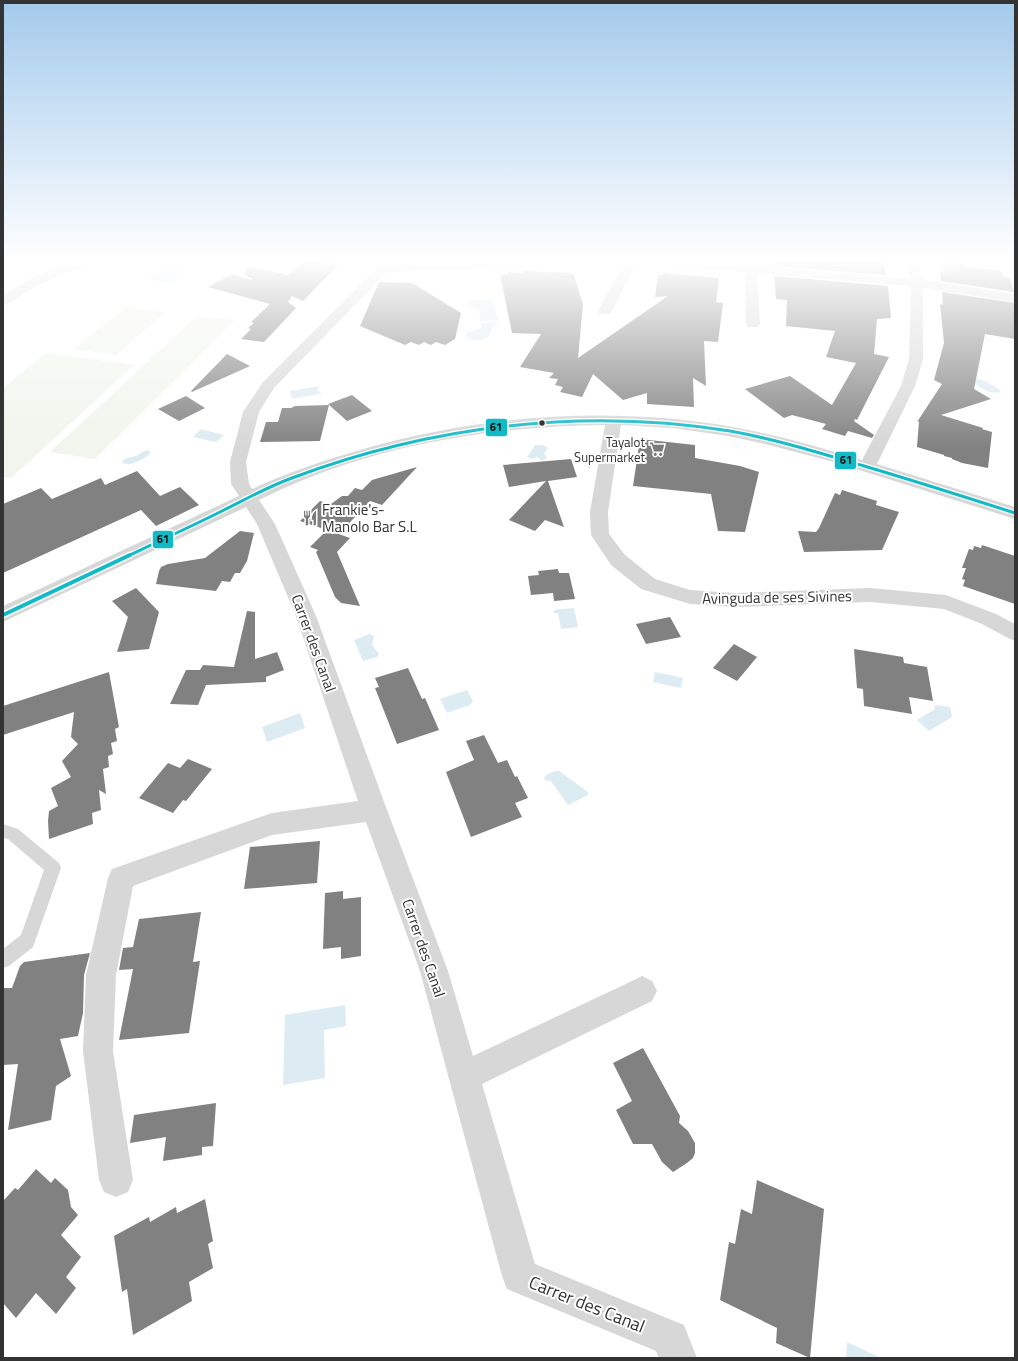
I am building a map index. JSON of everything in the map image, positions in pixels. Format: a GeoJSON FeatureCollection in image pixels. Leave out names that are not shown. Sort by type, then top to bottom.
{"type":"FeatureCollection","features":[{"type":"Feature","properties":{"kind":"street","name":"Carrer des Canal"},"geometry":{"type":"LineString","coordinates":[[329,323],[268,386],[251,412],[238,462],[240,484],[266,524],[306,616],[374,810],[434,971],[520,1276],[671,1338],[678,1358]]}},
{"type":"Feature","properties":{"kind":"street"},"geometry":{"type":"LineString","coordinates":[[867,467],[908,386],[916,359],[916,323]]}},
{"type":"Feature","properties":{"kind":"street"},"geometry":{"type":"LineString","coordinates":[[3,615],[297,476],[346,459],[413,441],[488,427],[525,423],[614,420],[650,422],[728,431],[773,440],[867,467],[1015,513]]}},
{"type":"Feature","properties":{"kind":"street","name":"Avinguda de ses Sivines"},"geometry":{"type":"LineString","coordinates":[[614,420],[599,512],[600,535],[618,560],[648,584],[690,597],[734,600],[870,595],[946,602],[989,619],[1015,632]]}},
{"type":"Feature","properties":{"kind":"street"},"geometry":{"type":"LineString","coordinates":[[116,1180],[98,1052],[101,976],[121,878],[272,824],[374,810]]}},
{"type":"Feature","properties":{"kind":"street"},"geometry":{"type":"LineString","coordinates":[[463,1077],[642,991]]}},
{"type":"Feature","properties":{"kind":"lane"},"geometry":{"type":"LineString","coordinates":[[3,830],[13,834],[53,868],[27,941],[3,960]]}},
{"type":"Feature","properties":{"kind":"shaded area"},"geometry":{"type":"Polygon","coordinates":[[[107,323],[154,323],[116,355],[74,349],[107,323]]]}},
{"type":"Feature","properties":{"kind":"shaded area"},"geometry":{"type":"Polygon","coordinates":[[[190,323],[232,323],[95,459],[50,452],[190,323]]]}},
{"type":"Feature","properties":{"kind":"shaded area"},"geometry":{"type":"Polygon","coordinates":[[[481,323],[498,323],[492,329],[490,336],[481,340],[472,340],[466,336],[467,333],[481,328],[481,323]]]}},
{"type":"Feature","properties":{"kind":"shaded area"},"geometry":{"type":"Polygon","coordinates":[[[46,353],[134,365],[11,478],[3,477],[3,388],[46,353]]]}},
{"type":"Feature","properties":{"kind":"shaded area"},"geometry":{"type":"Polygon","coordinates":[[[974,378],[985,381],[999,389],[1000,392],[996,393],[984,390],[971,381],[974,378]]]}},
{"type":"Feature","properties":{"kind":"shaded area"},"geometry":{"type":"Polygon","coordinates":[[[320,386],[317,390],[322,393],[292,399],[290,391],[320,386]]]}},
{"type":"Feature","properties":{"kind":"shaded area"},"geometry":{"type":"Polygon","coordinates":[[[201,429],[224,435],[216,442],[193,437],[201,429]]]}},
{"type":"Feature","properties":{"kind":"shaded area"},"geometry":{"type":"Polygon","coordinates":[[[535,445],[547,447],[544,454],[547,457],[546,459],[541,460],[537,457],[532,459],[527,457],[535,445]]]}},
{"type":"Feature","properties":{"kind":"shaded area"},"geometry":{"type":"Polygon","coordinates":[[[148,450],[150,454],[140,460],[130,464],[123,463],[123,460],[148,450]]]}},
{"type":"Feature","properties":{"kind":"shaded area"},"geometry":{"type":"Polygon","coordinates":[[[574,608],[578,627],[561,629],[558,613],[554,613],[554,610],[574,608]]]}},
{"type":"Feature","properties":{"kind":"shaded area"},"geometry":{"type":"Polygon","coordinates":[[[370,634],[374,636],[372,645],[379,654],[377,657],[363,661],[354,640],[370,634]]]}},
{"type":"Feature","properties":{"kind":"shaded area"},"geometry":{"type":"Polygon","coordinates":[[[655,672],[683,678],[681,688],[653,682],[655,672]]]}},
{"type":"Feature","properties":{"kind":"shaded area"},"geometry":{"type":"Polygon","coordinates":[[[467,690],[473,701],[470,705],[447,713],[440,699],[467,690]]]}},
{"type":"Feature","properties":{"kind":"shaded area"},"geometry":{"type":"Polygon","coordinates":[[[934,705],[950,707],[952,717],[929,731],[917,720],[935,709],[934,705]]]}},
{"type":"Feature","properties":{"kind":"shaded area"},"geometry":{"type":"Polygon","coordinates":[[[300,713],[305,728],[267,742],[262,727],[300,713]]]}},
{"type":"Feature","properties":{"kind":"shaded area"},"geometry":{"type":"Polygon","coordinates":[[[559,771],[588,792],[588,795],[568,805],[550,780],[547,781],[544,779],[546,775],[559,771]]]}},
{"type":"Feature","properties":{"kind":"shaded area"},"geometry":{"type":"Polygon","coordinates":[[[345,1005],[346,1026],[324,1030],[325,1078],[283,1085],[285,1015],[345,1005]]]}},
{"type":"Feature","properties":{"kind":"shaded area"},"geometry":{"type":"Polygon","coordinates":[[[847,1342],[879,1357],[879,1358],[846,1358],[847,1342]]]}},
{"type":"Feature","properties":{"kind":"building"},"geometry":{"type":"Polygon","coordinates":[[[253,323],[282,323],[264,342],[241,339],[251,329],[248,328],[254,323],[253,323]]]}},
{"type":"Feature","properties":{"kind":"building"},"geometry":{"type":"Polygon","coordinates":[[[362,323],[459,323],[455,339],[445,345],[436,342],[431,345],[424,342],[419,345],[411,342],[405,345],[360,326],[362,323]]]}},
{"type":"Feature","properties":{"kind":"building"},"geometry":{"type":"Polygon","coordinates":[[[510,323],[581,323],[578,358],[630,323],[720,323],[718,342],[704,341],[706,386],[693,378],[694,407],[647,404],[647,393],[623,400],[593,374],[582,397],[560,392],[563,387],[555,385],[558,379],[549,378],[554,373],[520,367],[541,334],[512,333],[510,323]]]}},
{"type":"Feature","properties":{"kind":"building"},"geometry":{"type":"Polygon","coordinates":[[[786,323],[877,323],[874,354],[889,357],[857,420],[855,419],[854,421],[874,435],[872,438],[848,431],[845,436],[822,429],[826,424],[792,415],[784,418],[745,389],[790,376],[832,405],[856,363],[826,357],[835,331],[786,326],[786,323]]]}},
{"type":"Feature","properties":{"kind":"building"},"geometry":{"type":"Polygon","coordinates":[[[942,323],[1015,323],[1015,339],[985,334],[974,389],[991,399],[941,415],[992,432],[988,468],[962,463],[944,455],[917,447],[919,421],[917,422],[942,384],[934,380],[944,343],[942,323]]]}},
{"type":"Feature","properties":{"kind":"building"},"geometry":{"type":"Polygon","coordinates":[[[227,354],[250,366],[192,392],[191,391],[227,354]]]}},
{"type":"Feature","properties":{"kind":"building"},"geometry":{"type":"Polygon","coordinates":[[[352,395],[372,411],[347,421],[328,404],[352,395]]]}},
{"type":"Feature","properties":{"kind":"building"},"geometry":{"type":"Polygon","coordinates":[[[186,396],[205,408],[179,421],[158,409],[186,396]]]}},
{"type":"Feature","properties":{"kind":"building"},"geometry":{"type":"Polygon","coordinates":[[[329,405],[320,441],[260,442],[266,422],[278,422],[282,408],[329,405]]]}},
{"type":"Feature","properties":{"kind":"building"},"geometry":{"type":"Polygon","coordinates":[[[640,439],[695,445],[695,458],[740,466],[759,472],[745,532],[718,531],[711,494],[633,486],[640,439]]]}},
{"type":"Feature","properties":{"kind":"building"},"geometry":{"type":"Polygon","coordinates":[[[571,459],[577,477],[548,481],[564,527],[545,520],[535,531],[509,520],[546,481],[509,487],[503,465],[571,459]]]}},
{"type":"Feature","properties":{"kind":"building"},"geometry":{"type":"Polygon","coordinates":[[[417,467],[382,505],[370,501],[339,534],[300,521],[320,501],[331,504],[342,496],[348,496],[355,488],[362,490],[372,480],[417,467]]]}},
{"type":"Feature","properties":{"kind":"building"},"geometry":{"type":"Polygon","coordinates":[[[137,471],[160,496],[180,487],[199,505],[156,526],[141,510],[3,573],[3,504],[41,488],[52,499],[101,478],[105,485],[137,471]]]}},
{"type":"Feature","properties":{"kind":"building"},"geometry":{"type":"Polygon","coordinates":[[[842,490],[877,501],[876,505],[899,512],[882,550],[804,552],[798,531],[816,532],[835,493],[840,495],[842,490]]]}},
{"type":"Feature","properties":{"kind":"building"},"geometry":{"type":"Polygon","coordinates":[[[327,530],[350,538],[337,552],[360,606],[341,603],[335,597],[316,552],[318,550],[310,547],[327,530]]]}},
{"type":"Feature","properties":{"kind":"building"},"geometry":{"type":"Polygon","coordinates":[[[240,531],[254,533],[247,561],[240,573],[235,573],[230,582],[222,581],[216,591],[156,584],[161,567],[168,564],[205,558],[240,531]]]}},
{"type":"Feature","properties":{"kind":"building"},"geometry":{"type":"Polygon","coordinates":[[[982,545],[1015,556],[1015,604],[963,586],[965,580],[962,579],[966,568],[962,568],[969,549],[973,550],[974,546],[981,548],[982,545]]]}},
{"type":"Feature","properties":{"kind":"building"},"geometry":{"type":"Polygon","coordinates":[[[558,569],[559,573],[569,573],[575,599],[554,601],[553,593],[531,595],[528,576],[539,575],[538,571],[558,569]]]}},
{"type":"Feature","properties":{"kind":"building"},"geometry":{"type":"Polygon","coordinates":[[[136,588],[159,612],[149,649],[117,652],[128,617],[112,601],[136,588]]]}},
{"type":"Feature","properties":{"kind":"building"},"geometry":{"type":"Polygon","coordinates":[[[247,611],[255,612],[255,659],[277,652],[284,670],[266,677],[266,682],[206,685],[198,705],[170,704],[186,670],[200,670],[203,665],[234,667],[247,611]]]}},
{"type":"Feature","properties":{"kind":"building"},"geometry":{"type":"Polygon","coordinates":[[[670,617],[681,637],[646,644],[636,624],[670,617]]]}},
{"type":"Feature","properties":{"kind":"building"},"geometry":{"type":"Polygon","coordinates":[[[734,644],[757,657],[737,681],[713,668],[734,644]]]}},
{"type":"Feature","properties":{"kind":"building"},"geometry":{"type":"Polygon","coordinates":[[[854,649],[903,657],[904,663],[927,667],[933,701],[909,697],[912,714],[864,706],[863,689],[857,688],[854,649]]]}},
{"type":"Feature","properties":{"kind":"building"},"geometry":{"type":"Polygon","coordinates":[[[408,668],[422,699],[425,698],[439,730],[397,744],[375,688],[379,687],[375,678],[408,668]]]}},
{"type":"Feature","properties":{"kind":"building"},"geometry":{"type":"Polygon","coordinates":[[[109,672],[119,727],[115,729],[117,741],[111,743],[113,754],[108,756],[109,767],[103,769],[106,794],[99,790],[101,810],[92,813],[93,824],[49,839],[49,811],[58,806],[51,788],[71,777],[62,761],[78,744],[71,737],[74,712],[3,735],[3,706],[109,672]]]}},
{"type":"Feature","properties":{"kind":"building"},"geometry":{"type":"Polygon","coordinates":[[[484,735],[498,763],[507,760],[515,777],[517,776],[528,798],[515,803],[522,817],[471,837],[446,772],[474,760],[466,741],[484,735]]]}},
{"type":"Feature","properties":{"kind":"building"},"geometry":{"type":"Polygon","coordinates":[[[188,759],[212,769],[186,801],[183,800],[173,813],[139,798],[168,763],[180,768],[188,759]]]}},
{"type":"Feature","properties":{"kind":"building"},"geometry":{"type":"Polygon","coordinates":[[[320,841],[317,883],[244,889],[250,847],[320,841]]]}},
{"type":"Feature","properties":{"kind":"building"},"geometry":{"type":"Polygon","coordinates":[[[343,891],[343,899],[361,897],[361,956],[341,959],[341,947],[323,949],[325,893],[343,891]]]}},
{"type":"Feature","properties":{"kind":"building"},"geometry":{"type":"Polygon","coordinates":[[[201,912],[193,962],[200,961],[189,1033],[119,1040],[133,969],[119,970],[123,948],[133,947],[139,919],[201,912]]]}},
{"type":"Feature","properties":{"kind":"building"},"geometry":{"type":"Polygon","coordinates":[[[90,953],[84,975],[83,1013],[78,1036],[60,1039],[71,1076],[56,1086],[51,1120],[8,1130],[18,1064],[3,1065],[3,988],[12,988],[20,966],[24,962],[90,953]]]}},
{"type":"Feature","properties":{"kind":"building"},"geometry":{"type":"Polygon","coordinates":[[[643,1048],[680,1116],[679,1123],[688,1131],[695,1143],[695,1153],[693,1158],[673,1172],[662,1162],[652,1144],[633,1144],[616,1110],[632,1101],[613,1063],[643,1048]]]}},
{"type":"Feature","properties":{"kind":"building"},"geometry":{"type":"Polygon","coordinates":[[[216,1103],[213,1146],[202,1147],[202,1155],[163,1161],[166,1137],[130,1143],[134,1115],[216,1103]]]}},
{"type":"Feature","properties":{"kind":"building"},"geometry":{"type":"Polygon","coordinates":[[[36,1169],[51,1183],[55,1178],[68,1190],[71,1207],[78,1215],[61,1235],[81,1257],[66,1277],[76,1288],[56,1314],[36,1293],[16,1318],[3,1303],[3,1201],[15,1188],[18,1190],[36,1169]]]}},
{"type":"Feature","properties":{"kind":"building"},"geometry":{"type":"Polygon","coordinates":[[[757,1180],[824,1209],[810,1358],[776,1343],[777,1328],[720,1300],[729,1242],[735,1244],[741,1209],[752,1214],[757,1180]]]}},
{"type":"Feature","properties":{"kind":"building"},"geometry":{"type":"Polygon","coordinates":[[[205,1199],[213,1241],[208,1244],[213,1268],[189,1282],[192,1301],[133,1335],[127,1289],[122,1292],[114,1236],[149,1217],[150,1222],[176,1207],[177,1213],[205,1199]]]}},
{"type":"Feature","properties":{"kind":"transit line","name":"61"},"geometry":{"type":"LineString","coordinates":[[3,615],[152,545],[257,493],[292,478],[345,460],[398,445],[452,434],[507,426],[562,421],[617,421],[673,424],[728,431],[781,442],[1015,513]]}},
{"type":"Feature","properties":{"kind":"place","name":"Tayalot Supermarket"},"geometry":{"type":"Point","coordinates":[657,449]}},
{"type":"Feature","properties":{"kind":"place","name":"Frankie's- Manolo Bar S.L"},"geometry":{"type":"Point","coordinates":[310,518]}}]}
